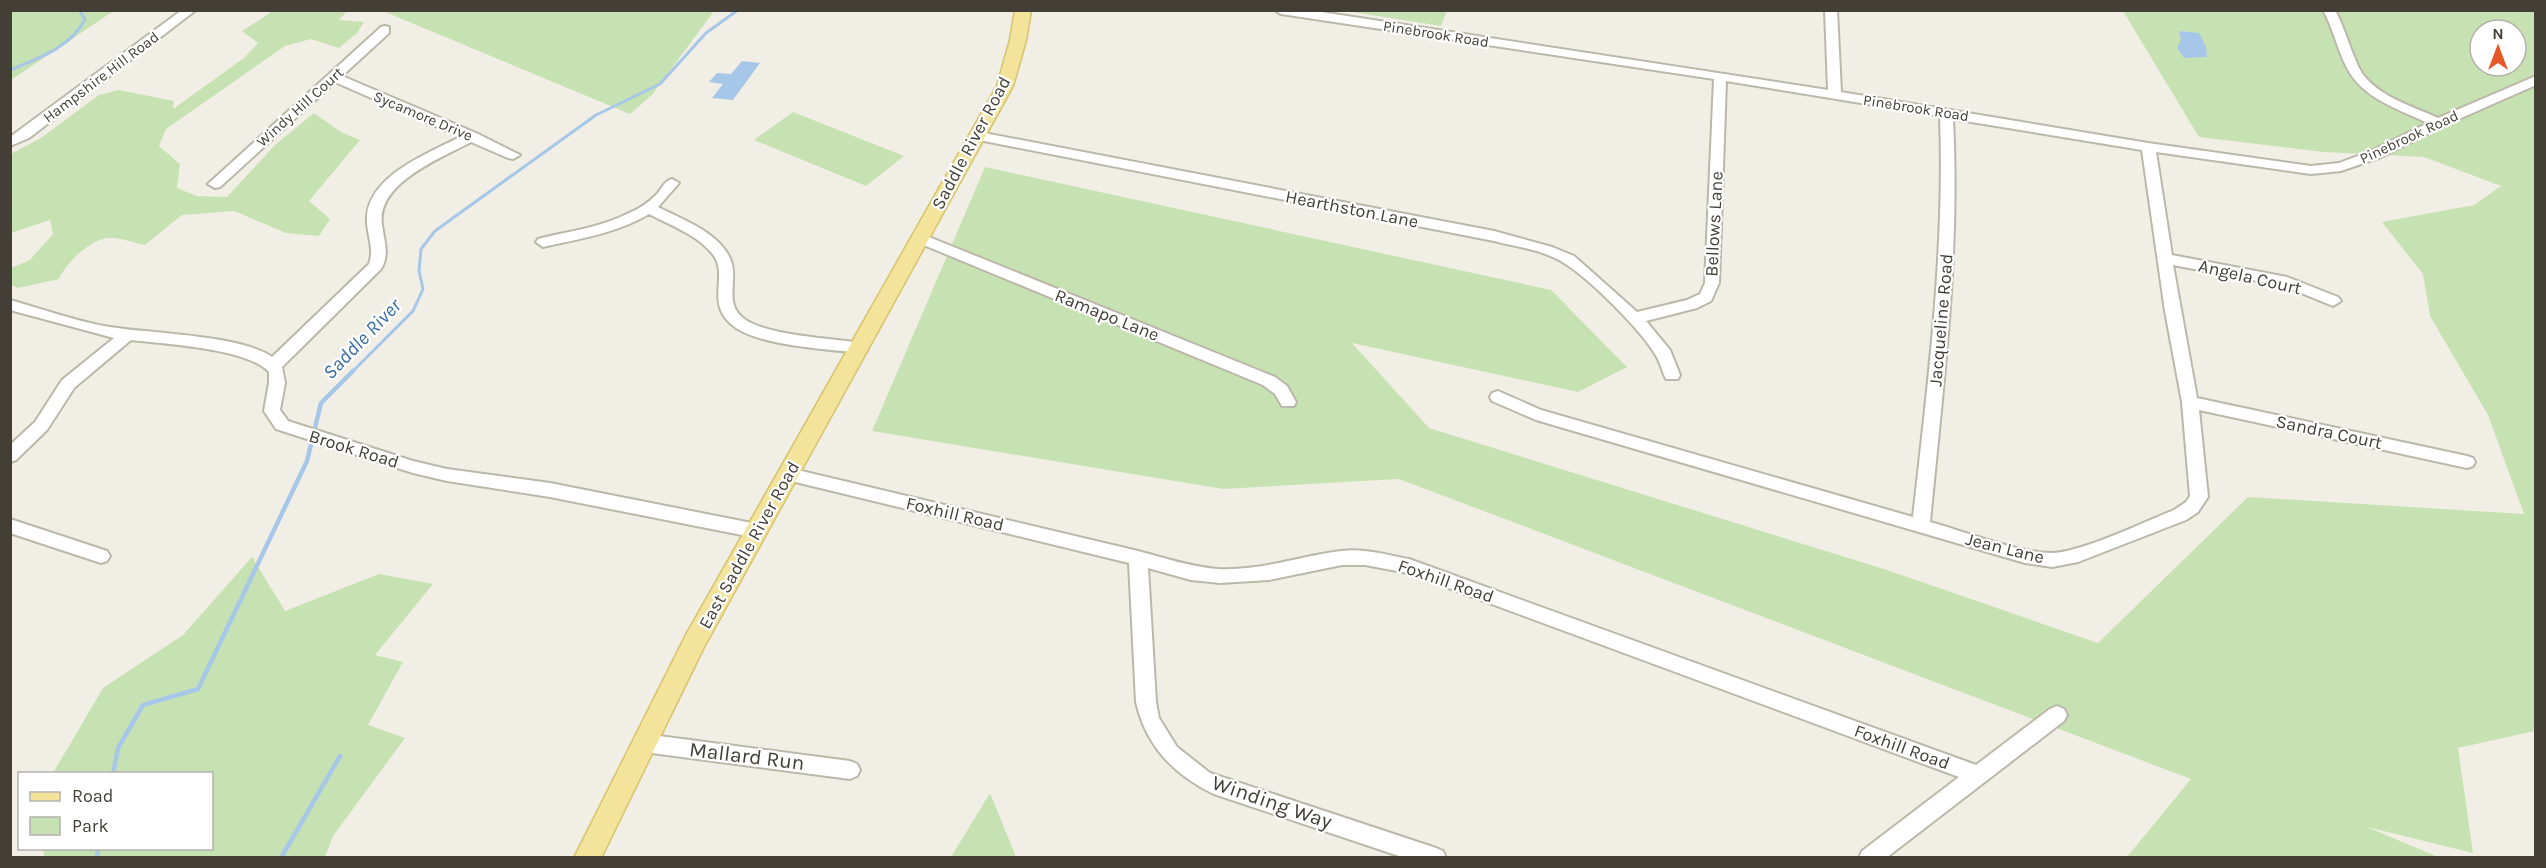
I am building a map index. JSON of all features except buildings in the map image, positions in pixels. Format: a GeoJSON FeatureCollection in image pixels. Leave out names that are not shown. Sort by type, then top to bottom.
{"type":"FeatureCollection","features":[{"type":"Feature","properties":{"kind":"main road","name":"Saddle River Road"},"geometry":{"type":"LineString","coordinates":[[920,238],[1005,86],[1018,40],[1023,10]]}},
{"type":"Feature","properties":{"kind":"main road","name":"East Saddle River Road"},"geometry":{"type":"LineString","coordinates":[[587,858],[685,659],[920,238]]}},
{"type":"Feature","properties":{"kind":"street","name":"Hampshire Hill Road"},"geometry":{"type":"LineString","coordinates":[[10,142],[24,135],[190,10]]}},
{"type":"Feature","properties":{"kind":"street","name":"Pinebrook Road"},"geometry":{"type":"LineString","coordinates":[[1281,10],[1720,76],[2148,147],[2277,166],[2329,169],[2376,154],[2438,123],[2535,80]]}},
{"type":"Feature","properties":{"kind":"street"},"geometry":{"type":"LineString","coordinates":[[1831,10],[1835,95]]}},
{"type":"Feature","properties":{"kind":"street"},"geometry":{"type":"LineString","coordinates":[[2329,10],[2358,76],[2373,89],[2393,101],[2438,123]]}},
{"type":"Feature","properties":{"kind":"street","name":"Windy Hill Court"},"geometry":{"type":"LineString","coordinates":[[215,184],[385,30]]}},
{"type":"Feature","properties":{"kind":"street","name":"Bellows Lane"},"geometry":{"type":"LineString","coordinates":[[1635,318],[1692,304],[1706,297],[1712,283],[1720,76]]}},
{"type":"Feature","properties":{"kind":"street","name":"Sycamore Drive"},"geometry":{"type":"LineString","coordinates":[[333,77],[513,155]]}},
{"type":"Feature","properties":{"kind":"street","name":"Jacqueline Road"},"geometry":{"type":"LineString","coordinates":[[1921,526],[1950,226],[1950,164],[1946,113]]}},
{"type":"Feature","properties":{"kind":"street"},"geometry":{"type":"LineString","coordinates":[[10,305],[127,335],[225,348],[260,357],[273,366],[376,266],[381,248],[374,219],[375,209],[385,191],[403,175],[471,136]]}},
{"type":"Feature","properties":{"kind":"street","name":"Hearthston Lane"},"geometry":{"type":"LineString","coordinates":[[979,136],[1494,236],[1547,249],[1569,259],[1635,318],[1664,354],[1672,375]]}},
{"type":"Feature","properties":{"kind":"street","name":"Jean Lane"},"geometry":{"type":"LineString","coordinates":[[1498,397],[1536,414],[2025,556],[2052,560],[2078,555],[2180,515],[2192,507],[2199,496],[2190,402],[2172,311],[2148,147]]}},
{"type":"Feature","properties":{"kind":"street"},"geometry":{"type":"LineString","coordinates":[[543,242],[613,224],[650,208],[666,194],[672,183]]}},
{"type":"Feature","properties":{"kind":"street"},"geometry":{"type":"LineString","coordinates":[[650,208],[699,236],[719,253],[724,262],[726,305],[734,317],[746,327],[769,334],[860,348]]}},
{"type":"Feature","properties":{"kind":"street","name":"Ramapo Lane"},"geometry":{"type":"LineString","coordinates":[[920,238],[1269,381],[1281,390],[1288,402]]}},
{"type":"Feature","properties":{"kind":"street","name":"Angela Court"},"geometry":{"type":"LineString","coordinates":[[2166,259],[2287,282],[2333,301]]}},
{"type":"Feature","properties":{"kind":"street"},"geometry":{"type":"LineString","coordinates":[[10,456],[41,426],[68,384],[127,335]]}},
{"type":"Feature","properties":{"kind":"street","name":"Brook Road"},"geometry":{"type":"LineString","coordinates":[[273,366],[278,383],[272,402],[272,411],[276,419],[282,424],[313,436],[447,476],[550,490],[757,531]]}},
{"type":"Feature","properties":{"kind":"street","name":"Sandra Court"},"geometry":{"type":"LineString","coordinates":[[2190,402],[2467,462]]}},
{"type":"Feature","properties":{"kind":"street","name":"Foxhill Road"},"geometry":{"type":"LineString","coordinates":[[789,474],[1138,558],[1191,573],[1220,576],[1269,573],[1342,558],[1365,558],[1409,566],[1978,775]]}},
{"type":"Feature","properties":{"kind":"street"},"geometry":{"type":"LineString","coordinates":[[10,526],[101,556]]}},
{"type":"Feature","properties":{"kind":"street","name":"Winding Way"},"geometry":{"type":"LineString","coordinates":[[1138,558],[1146,702],[1150,720],[1170,753],[1185,767],[1221,787],[1436,858]]}},
{"type":"Feature","properties":{"kind":"street"},"geometry":{"type":"LineString","coordinates":[[1869,858],[2057,715]]}},
{"type":"Feature","properties":{"kind":"street","name":"Mallard Run"},"geometry":{"type":"LineString","coordinates":[[644,743],[850,770]]}},
{"type":"Feature","properties":{"kind":"green space"},"geometry":{"type":"Polygon","coordinates":[[[11,11],[112,12],[11,80],[11,11]]]}},
{"type":"Feature","properties":{"kind":"green space"},"geometry":{"type":"Polygon","coordinates":[[[273,11],[347,11],[339,20],[364,22],[357,33],[339,48],[311,39],[285,46],[166,129],[159,146],[180,164],[177,188],[197,196],[227,197],[275,145],[314,113],[341,132],[360,140],[309,201],[330,219],[319,236],[286,233],[234,211],[182,215],[145,245],[120,239],[99,240],[78,254],[59,279],[18,288],[11,285],[11,268],[30,260],[53,234],[50,220],[11,233],[11,203],[13,200],[10,198],[11,154],[41,138],[99,95],[119,90],[174,101],[173,109],[244,58],[258,43],[242,31],[273,11]]]}},
{"type":"Feature","properties":{"kind":"green space"},"geometry":{"type":"Polygon","coordinates":[[[383,11],[714,11],[652,95],[630,114],[383,11]]]}},
{"type":"Feature","properties":{"kind":"green space"},"geometry":{"type":"Polygon","coordinates":[[[1347,11],[1447,11],[1441,26],[1347,11]]]}},
{"type":"Feature","properties":{"kind":"green space"},"geometry":{"type":"Polygon","coordinates":[[[2123,11],[2535,11],[2535,731],[2458,748],[2473,853],[2367,827],[2438,857],[2127,857],[2191,779],[1399,479],[1223,489],[872,431],[985,167],[1551,290],[1627,367],[1578,392],[1352,343],[1429,428],[1887,570],[2098,643],[2248,497],[2524,514],[2488,415],[2430,316],[2423,274],[2382,222],[2474,205],[2501,186],[2424,157],[2324,152],[2199,137],[2123,11]]]}},
{"type":"Feature","properties":{"kind":"green space"},"geometry":{"type":"Polygon","coordinates":[[[793,112],[904,156],[866,186],[754,140],[793,112]]]}},
{"type":"Feature","properties":{"kind":"green space"},"geometry":{"type":"Polygon","coordinates":[[[252,557],[285,611],[379,574],[433,584],[375,655],[403,662],[368,725],[405,738],[333,836],[325,857],[44,857],[43,850],[213,850],[213,772],[54,772],[103,688],[183,635],[252,557]]]}},
{"type":"Feature","properties":{"kind":"green space"},"geometry":{"type":"Polygon","coordinates":[[[990,793],[1016,857],[951,857],[990,793]]]}},
{"type":"Feature","properties":{"kind":"water"},"geometry":{"type":"Polygon","coordinates":[[[2179,31],[2199,33],[2206,46],[2207,57],[2184,58],[2177,48],[2181,40],[2179,31]]]}},
{"type":"Feature","properties":{"kind":"water"},"geometry":{"type":"Polygon","coordinates":[[[742,61],[760,63],[733,100],[712,98],[723,84],[709,82],[717,73],[731,74],[742,61]]]}},
{"type":"Feature","properties":{"kind":"waterway"},"geometry":{"type":"LineString","coordinates":[[10,70],[63,45],[79,29],[85,19],[79,10]]}},
{"type":"Feature","properties":{"kind":"waterway","name":"Saddle River"},"geometry":{"type":"LineString","coordinates":[[113,772],[118,748],[143,705],[198,689],[307,461],[321,403],[413,311],[423,289],[419,271],[421,249],[435,231],[596,115],[660,84],[706,33],[738,10]]}},
{"type":"Feature","properties":{"kind":"waterway"},"geometry":{"type":"LineString","coordinates":[[281,858],[340,756]]}},
{"type":"Feature","properties":{"kind":"waterway","name":"Saddle River"},"geometry":{"type":"LineString","coordinates":[[97,858],[98,850]]}}]}
